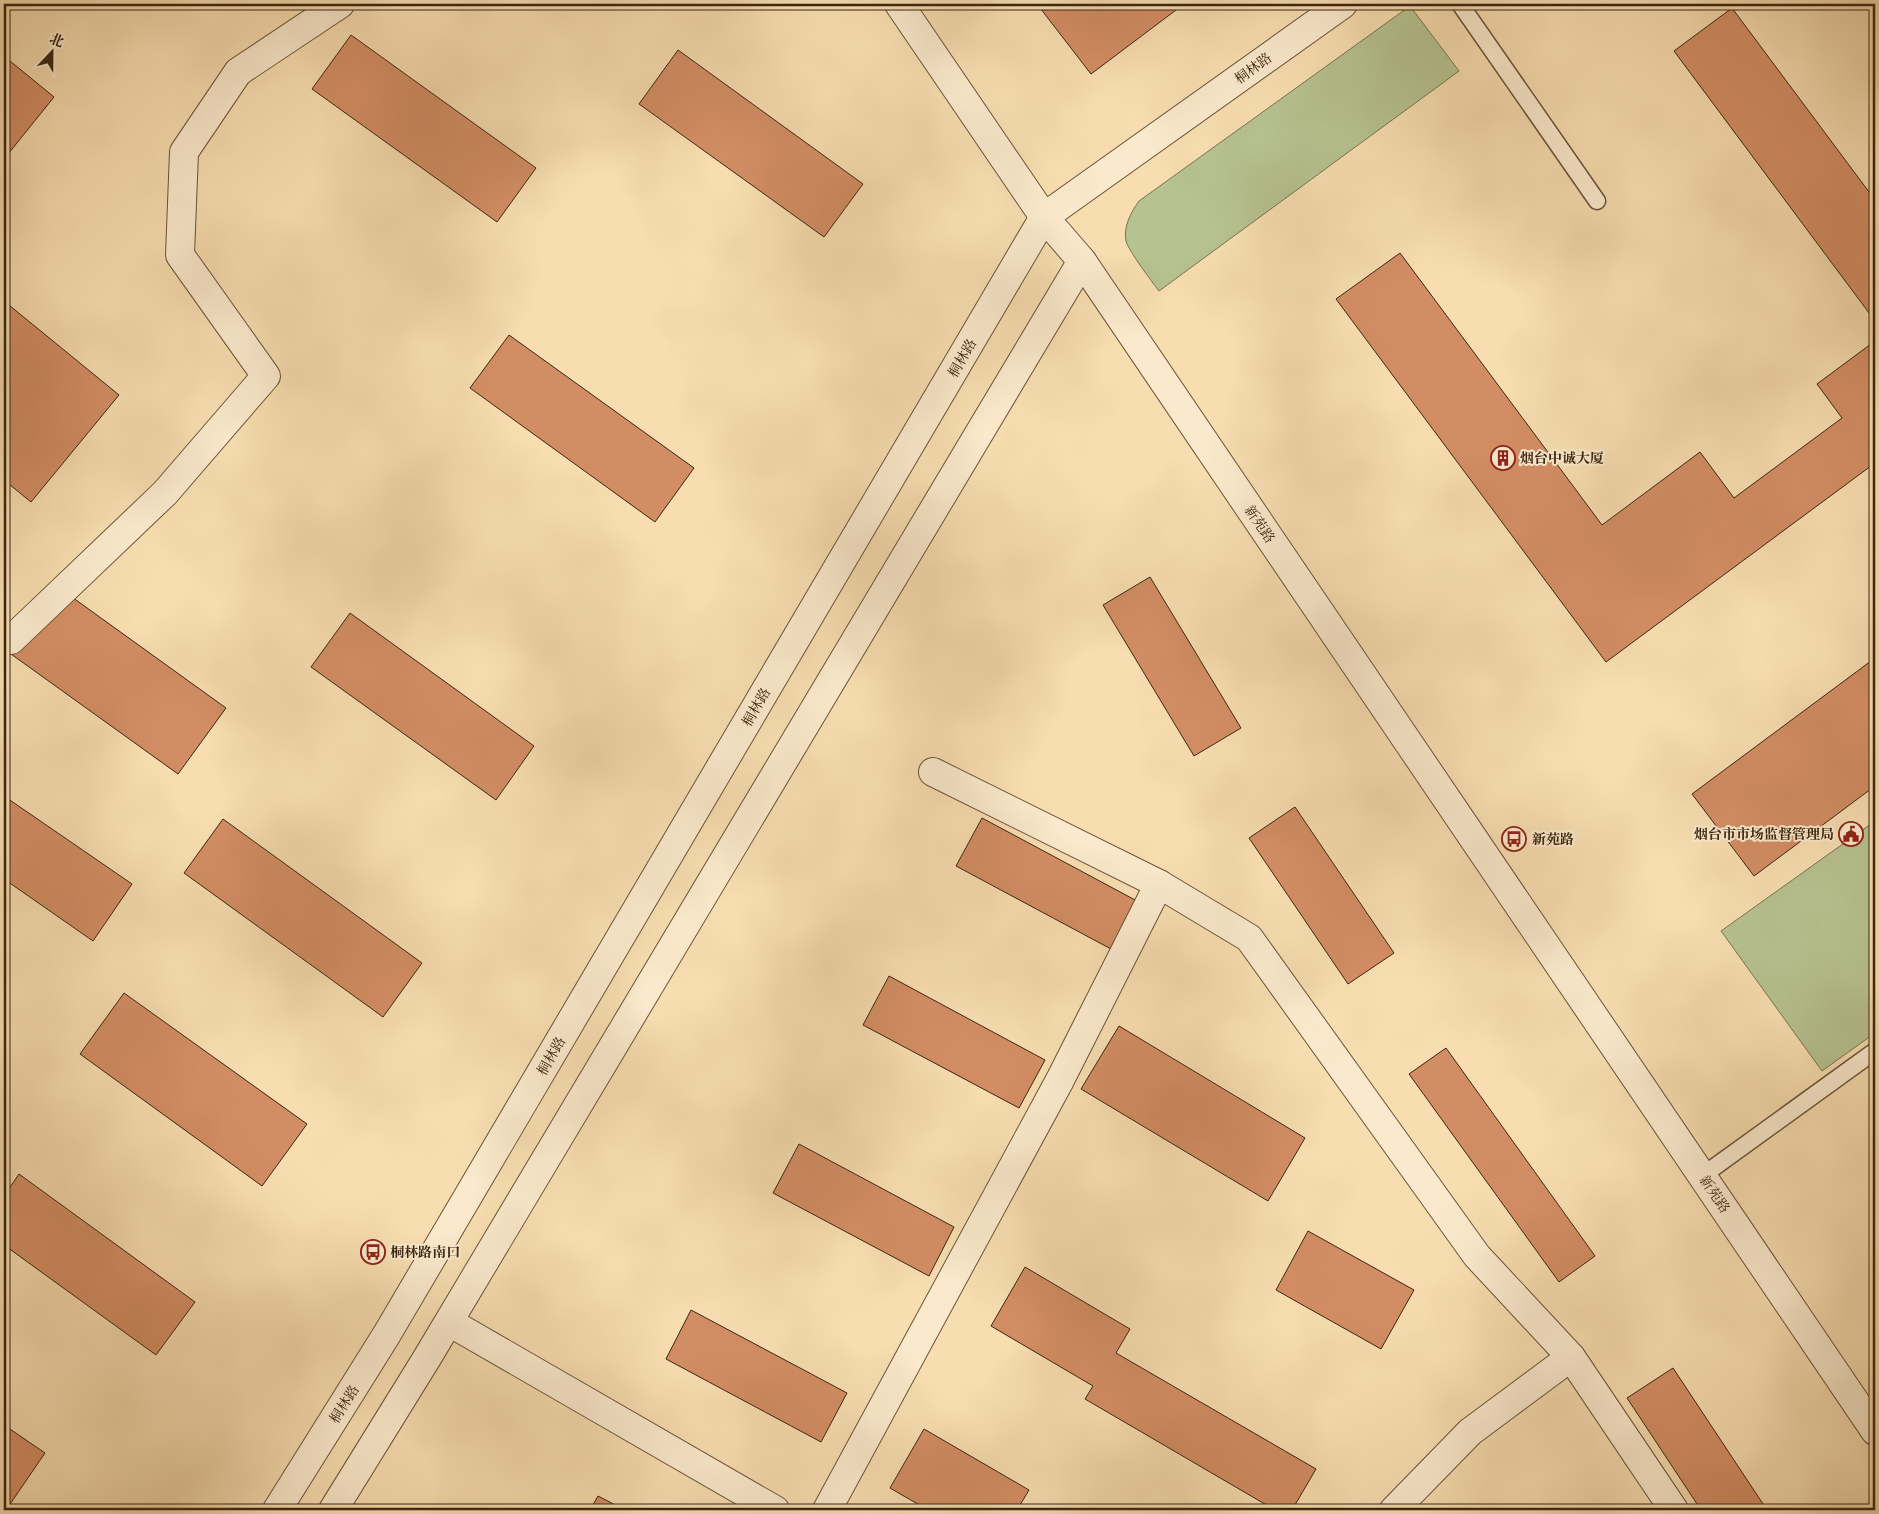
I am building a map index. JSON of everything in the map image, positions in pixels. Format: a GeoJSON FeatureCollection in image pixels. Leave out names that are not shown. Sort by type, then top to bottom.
{"type":"FeatureCollection","features":[{"type":"Feature","properties":{"kind":"street"},"geometry":{"type":"LineString","coordinates":[[4,641],[10,640],[165,493],[266,376],[180,256],[184,152],[238,72],[340,4]]}},
{"type":"Feature","properties":{"kind":"street","name":"新苑路"},"geometry":{"type":"LineString","coordinates":[[898,4],[1044,217],[1082,261],[1875,1431]]}},
{"type":"Feature","properties":{"kind":"street","name":"桐林路"},"geometry":{"type":"LineString","coordinates":[[277,1510],[387,1334],[1044,217],[1343,4]]}},
{"type":"Feature","properties":{"kind":"street"},"geometry":{"type":"LineString","coordinates":[[334,1510],[449,1322],[1082,261]]}},
{"type":"Feature","properties":{"kind":"street"},"geometry":{"type":"LineString","coordinates":[[933,772],[1159,884],[1249,938],[1477,1256],[1570,1356],[1674,1510]]}},
{"type":"Feature","properties":{"kind":"street"},"geometry":{"type":"LineString","coordinates":[[827,1510],[1060,1080],[1159,884]]}},
{"type":"Feature","properties":{"kind":"street"},"geometry":{"type":"LineString","coordinates":[[449,1322],[775,1510]]}},
{"type":"Feature","properties":{"kind":"street"},"geometry":{"type":"LineString","coordinates":[[1399,1508],[1470,1432],[1570,1356]]}},
{"type":"Feature","properties":{"kind":"lane"},"geometry":{"type":"LineString","coordinates":[[1460,4],[1597,201]]}},
{"type":"Feature","properties":{"kind":"lane"},"geometry":{"type":"LineString","coordinates":[[1702,1176],[1875,1051]]}},
{"type":"Feature","properties":{"kind":"green space"},"geometry":{"type":"Polygon","coordinates":[[[1410,6],[1459,71],[1159,291],[1135,258],[1126,241],[1128,220],[1139,201],[1410,6]]]}},
{"type":"Feature","properties":{"kind":"green space"},"geometry":{"type":"Polygon","coordinates":[[[1875,821],[1875,1033],[1822,1071],[1721,931],[1875,821]]]}},
{"type":"Feature","properties":{"kind":"building"},"geometry":{"type":"Polygon","coordinates":[[[1037,4],[1184,4],[1091,74],[1037,4]]]}},
{"type":"Feature","properties":{"kind":"building"},"geometry":{"type":"Polygon","coordinates":[[[1732,8],[1875,200],[1875,321],[1674,51],[1732,8]]]}},
{"type":"Feature","properties":{"kind":"building"},"geometry":{"type":"Polygon","coordinates":[[[351,35],[536,168],[497,222],[312,89],[351,35]]]}},
{"type":"Feature","properties":{"kind":"building"},"geometry":{"type":"Polygon","coordinates":[[[678,50],[863,184],[824,237],[639,104],[678,50]]]}},
{"type":"Feature","properties":{"kind":"building"},"geometry":{"type":"Polygon","coordinates":[[[4,56],[54,97],[4,159],[4,56]]]}},
{"type":"Feature","properties":{"kind":"building","name":"烟台中诚大厦"},"geometry":{"type":"Polygon","coordinates":[[[1400,253],[1602,525],[1700,452],[1734,498],[1842,418],[1817,384],[1875,341],[1875,463],[1606,662],[1336,299],[1400,253]]]}},
{"type":"Feature","properties":{"kind":"building"},"geometry":{"type":"Polygon","coordinates":[[[4,301],[119,395],[31,502],[4,480],[4,301]]]}},
{"type":"Feature","properties":{"kind":"building"},"geometry":{"type":"Polygon","coordinates":[[[509,335],[694,468],[655,522],[470,388],[509,335]]]}},
{"type":"Feature","properties":{"kind":"building"},"geometry":{"type":"Polygon","coordinates":[[[1150,577],[1241,728],[1194,756],[1103,605],[1150,577]]]}},
{"type":"Feature","properties":{"kind":"building"},"geometry":{"type":"Polygon","coordinates":[[[51,582],[226,708],[178,774],[4,649],[51,582]]]}},
{"type":"Feature","properties":{"kind":"building"},"geometry":{"type":"Polygon","coordinates":[[[350,613],[534,746],[496,800],[311,667],[350,613]]]}},
{"type":"Feature","properties":{"kind":"building"},"geometry":{"type":"Polygon","coordinates":[[[1875,658],[1875,786],[1754,876],[1692,794],[1875,658]]]}},
{"type":"Feature","properties":{"kind":"building"},"geometry":{"type":"Polygon","coordinates":[[[4,796],[132,884],[93,941],[4,879],[4,796]]]}},
{"type":"Feature","properties":{"kind":"building"},"geometry":{"type":"Polygon","coordinates":[[[1295,807],[1394,953],[1348,984],[1249,838],[1295,807]]]}},
{"type":"Feature","properties":{"kind":"building"},"geometry":{"type":"Polygon","coordinates":[[[982,818],[1137,901],[1111,949],[956,866],[982,818]]]}},
{"type":"Feature","properties":{"kind":"building"},"geometry":{"type":"Polygon","coordinates":[[[223,819],[422,963],[383,1017],[184,873],[223,819]]]}},
{"type":"Feature","properties":{"kind":"building"},"geometry":{"type":"Polygon","coordinates":[[[889,976],[1045,1060],[1019,1108],[863,1025],[889,976]]]}},
{"type":"Feature","properties":{"kind":"building"},"geometry":{"type":"Polygon","coordinates":[[[124,993],[307,1124],[262,1186],[80,1054],[124,993]]]}},
{"type":"Feature","properties":{"kind":"building"},"geometry":{"type":"Polygon","coordinates":[[[1119,1026],[1305,1138],[1268,1201],[1081,1089],[1119,1026]]]}},
{"type":"Feature","properties":{"kind":"building"},"geometry":{"type":"Polygon","coordinates":[[[1446,1048],[1595,1256],[1559,1282],[1409,1074],[1446,1048]]]}},
{"type":"Feature","properties":{"kind":"building"},"geometry":{"type":"Polygon","coordinates":[[[799,1144],[954,1227],[929,1276],[773,1193],[799,1144]]]}},
{"type":"Feature","properties":{"kind":"building"},"geometry":{"type":"Polygon","coordinates":[[[19,1174],[195,1302],[156,1355],[4,1245],[4,1196],[19,1174]]]}},
{"type":"Feature","properties":{"kind":"building"},"geometry":{"type":"Polygon","coordinates":[[[1308,1231],[1414,1290],[1381,1349],[1276,1290],[1308,1231]]]}},
{"type":"Feature","properties":{"kind":"building"},"geometry":{"type":"Polygon","coordinates":[[[1025,1267],[1130,1329],[1116,1353],[1316,1469],[1292,1510],[1275,1510],[1085,1399],[1093,1386],[991,1326],[1025,1267]]]}},
{"type":"Feature","properties":{"kind":"building"},"geometry":{"type":"Polygon","coordinates":[[[691,1310],[847,1393],[821,1442],[666,1359],[691,1310]]]}},
{"type":"Feature","properties":{"kind":"building"},"geometry":{"type":"Polygon","coordinates":[[[1673,1368],[1767,1510],[1701,1510],[1627,1398],[1673,1368]]]}},
{"type":"Feature","properties":{"kind":"building"},"geometry":{"type":"Polygon","coordinates":[[[4,1425],[45,1453],[6,1510],[4,1508],[4,1425]]]}},
{"type":"Feature","properties":{"kind":"building"},"geometry":{"type":"Polygon","coordinates":[[[924,1429],[1029,1490],[1017,1510],[928,1510],[890,1488],[924,1429]]]}},
{"type":"Feature","properties":{"kind":"building"},"geometry":{"type":"Polygon","coordinates":[[[598,1496],[625,1510],[590,1510],[598,1496]]]}},
{"type":"Feature","properties":{"kind":"place","name":"烟台中诚大厦"},"geometry":{"type":"Point","coordinates":[1503,458]}},
{"type":"Feature","properties":{"kind":"place","name":"烟台市市场监督管理局"},"geometry":{"type":"Point","coordinates":[1851,834]}},
{"type":"Feature","properties":{"kind":"place","name":"新苑路"},"geometry":{"type":"Point","coordinates":[1514,839]}},
{"type":"Feature","properties":{"kind":"place","name":"桐林路南口"},"geometry":{"type":"Point","coordinates":[373,1252]}}]}
